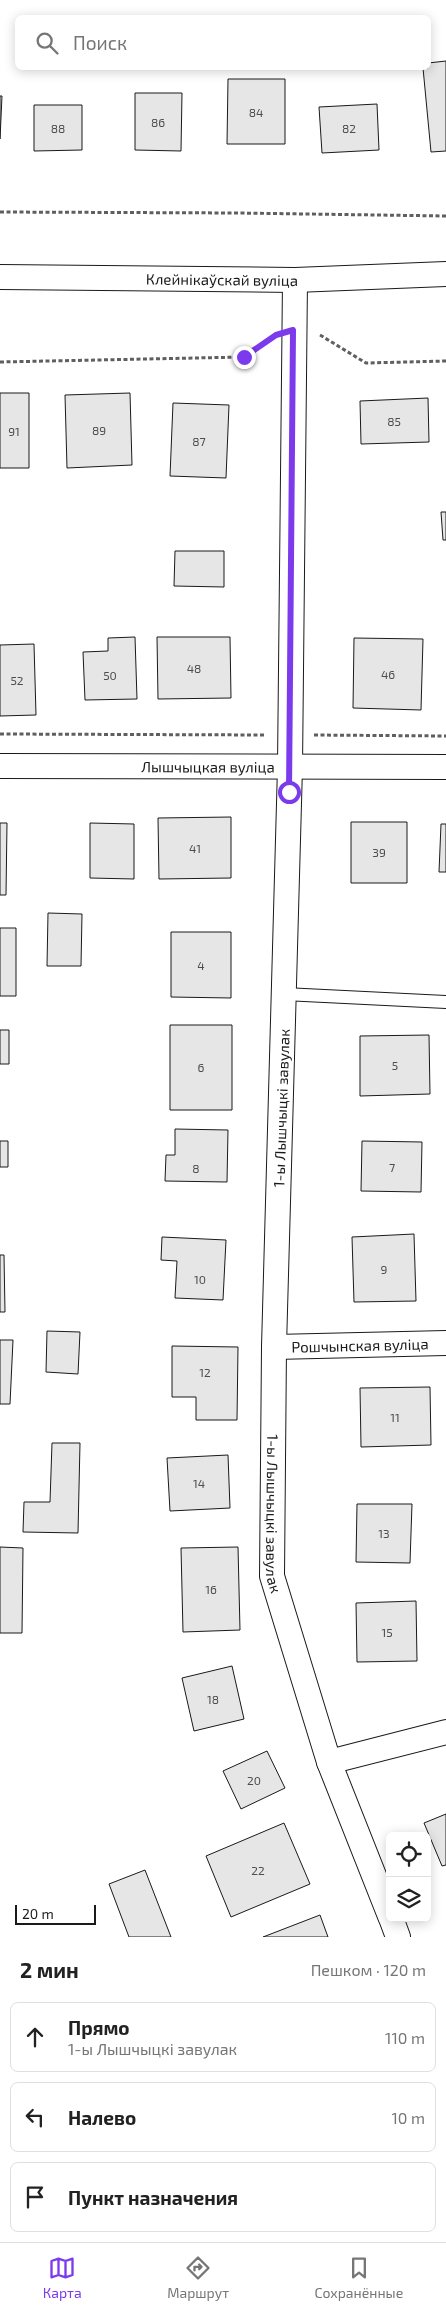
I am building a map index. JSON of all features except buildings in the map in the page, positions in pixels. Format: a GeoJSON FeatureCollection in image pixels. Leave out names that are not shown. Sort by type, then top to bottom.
{"type":"FeatureCollection","features":[{"type":"Feature","properties":{"kind":"street","name":"Клейнікаўскай вуліца"},"geometry":{"type":"LineString","coordinates":[[0,277],[295,280],[446,274]]}},
{"type":"Feature","properties":{"kind":"street","name":"1-ы Лышчыцкі завулак"},"geometry":{"type":"LineString","coordinates":[[295,280],[290,766],[274,1347],[272,1576],[329,1762],[386,1907]]}},
{"type":"Feature","properties":{"kind":"street","name":"Лышчыцкая вуліца"},"geometry":{"type":"LineString","coordinates":[[0,766],[446,767]]}},
{"type":"Feature","properties":{"kind":"street","name":"Рошчынская вуліца"},"geometry":{"type":"LineString","coordinates":[[274,1347],[446,1343]]}},
{"type":"Feature","properties":{"kind":"street"},"geometry":{"type":"LineString","coordinates":[[329,1762],[446,1732]]}},
{"type":"Feature","properties":{"kind":"street","name":"1-ы Лышчыцкі завулак"},"geometry":{"type":"LineString","coordinates":[[392,1922],[398,1937]]}},
{"type":"Feature","properties":{"kind":"lane"},"geometry":{"type":"LineString","coordinates":[[284,994],[446,1002]]}},
{"type":"Feature","properties":{"kind":"path"},"geometry":{"type":"LineString","coordinates":[[0,212],[238,212],[446,216]]}},
{"type":"Feature","properties":{"kind":"path"},"geometry":{"type":"LineString","coordinates":[[0,362],[244,357],[276,335],[293,330],[316,333],[366,363],[446,361]]}},
{"type":"Feature","properties":{"kind":"path"},"geometry":{"type":"LineString","coordinates":[[0,734],[446,736]]}},
{"type":"Feature","properties":{"kind":"route"},"geometry":{"type":"LineString","coordinates":[[244,357],[276,335],[293,330],[289,792]]}}]}
